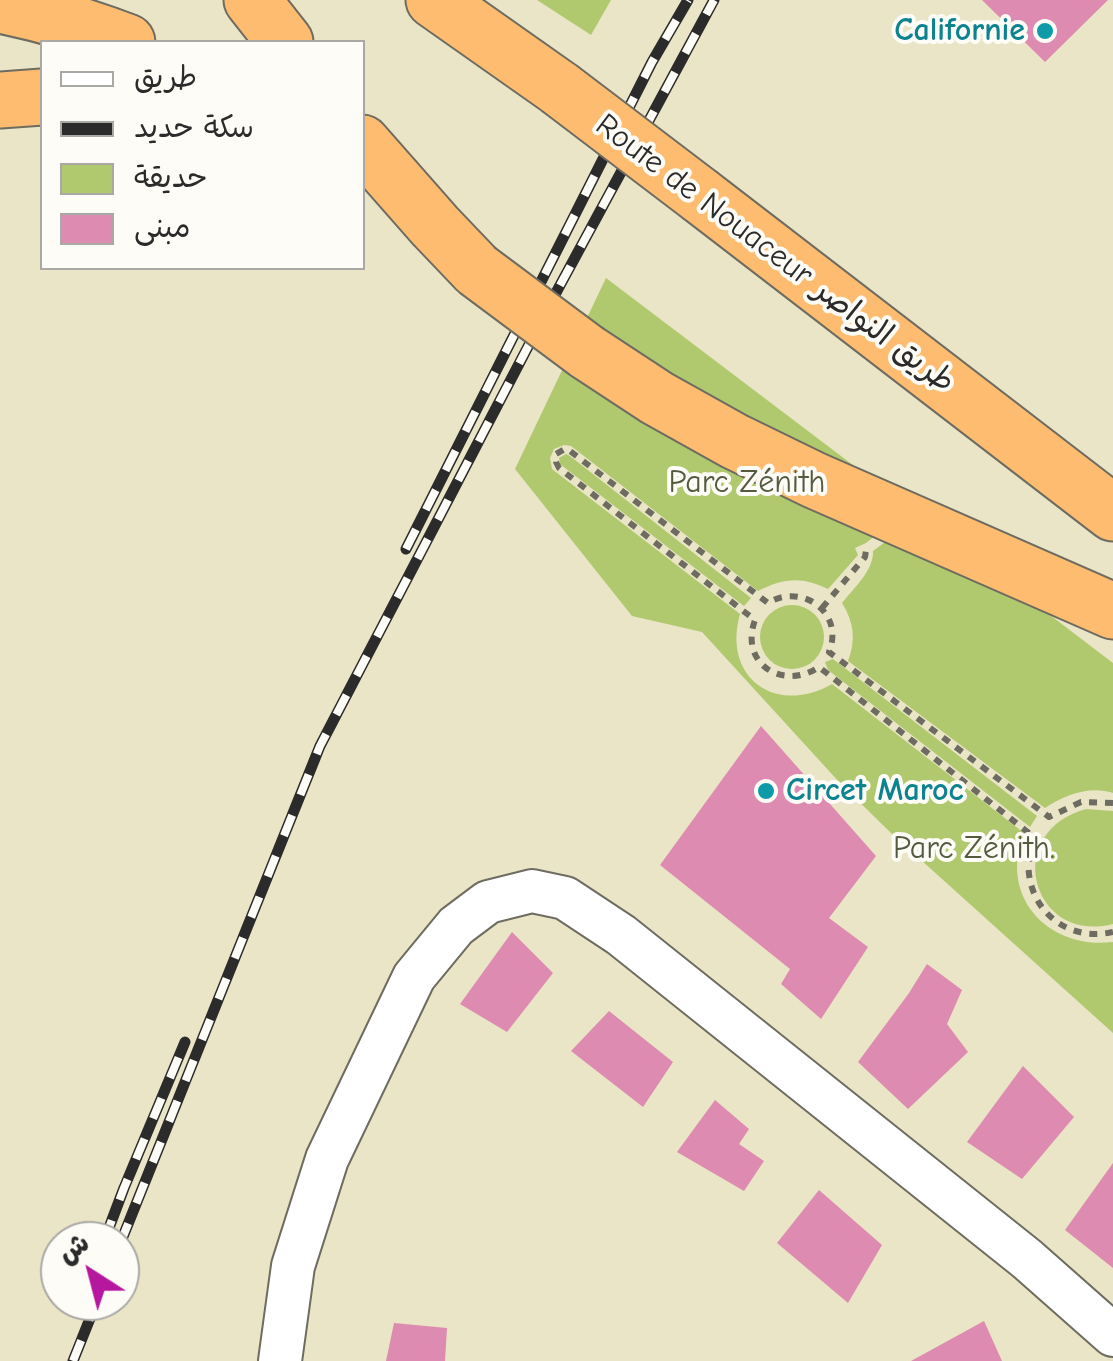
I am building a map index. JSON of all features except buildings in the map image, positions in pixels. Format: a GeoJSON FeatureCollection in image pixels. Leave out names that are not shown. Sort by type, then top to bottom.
{"type":"FeatureCollection","features":[{"type":"Feature","properties":{"kind":"highway"},"geometry":{"type":"LineString","coordinates":[[252,0],[283,40]]}},
{"type":"Feature","properties":{"kind":"highway","name":"Route de Nouaceur طريق النواصر"},"geometry":{"type":"LineString","coordinates":[[434,0],[559,88],[1113,513]]}},
{"type":"Feature","properties":{"kind":"highway"},"geometry":{"type":"LineString","coordinates":[[0,6],[62,20],[121,40]]}},
{"type":"Feature","properties":{"kind":"highway"},"geometry":{"type":"LineString","coordinates":[[0,100],[40,96]]}},
{"type":"Feature","properties":{"kind":"highway"},"geometry":{"type":"LineString","coordinates":[[365,146],[478,270]]}},
{"type":"Feature","properties":{"kind":"highway"},"geometry":{"type":"LineString","coordinates":[[365,197],[478,270],[588,352],[658,398],[814,480],[1113,611]]}},
{"type":"Feature","properties":{"kind":"street"},"geometry":{"type":"LineString","coordinates":[[280,1361],[293,1266],[327,1159],[414,977],[456,926],[488,902],[532,892],[565,898],[621,935],[1028,1259],[1113,1335]]}},
{"type":"Feature","properties":{"kind":"path"},"geometry":{"type":"LineString","coordinates":[[1113,803],[1081,802],[1049,817],[829,652],[833,631],[830,619],[812,600],[787,596],[768,603],[570,451],[565,449],[556,454],[559,468],[754,620],[751,642],[755,656],[764,666],[790,678],[819,667],[1034,837],[1028,855],[1032,890],[1052,920],[1092,936],[1113,932]]}},
{"type":"Feature","properties":{"kind":"path"},"geometry":{"type":"LineString","coordinates":[[822,608],[876,540]]}},
{"type":"Feature","properties":{"kind":"green space"},"geometry":{"type":"Polygon","coordinates":[[[537,0],[611,0],[591,35],[537,0]]]}},
{"type":"Feature","properties":{"kind":"green space","name":"Parc Zénith."},"geometry":{"type":"Polygon","coordinates":[[[606,278],[903,503],[901,515],[855,548],[858,555],[828,589],[793,580],[758,591],[571,446],[554,449],[550,458],[552,469],[740,614],[736,637],[739,656],[746,673],[758,685],[791,696],[832,684],[1024,833],[1018,878],[1035,915],[1068,937],[1113,942],[1113,1033],[891,833],[702,632],[632,616],[515,469],[606,278]]]}},
{"type":"Feature","properties":{"kind":"green space","name":"Parc Zénith"},"geometry":{"type":"Polygon","coordinates":[[[566,454],[751,598],[744,606],[560,464],[559,458],[566,454]]]}},
{"type":"Feature","properties":{"kind":"green space","name":"Parc Zénith"},"geometry":{"type":"Polygon","coordinates":[[[920,516],[1113,663],[1113,793],[1078,793],[1045,808],[848,661],[852,631],[842,603],[867,572],[873,551],[920,516]]]}},
{"type":"Feature","properties":{"kind":"green space"},"geometry":{"type":"Polygon","coordinates":[[[792,605],[814,615],[824,637],[814,659],[792,669],[770,659],[760,637],[770,615],[792,605]]]}},
{"type":"Feature","properties":{"kind":"green space"},"geometry":{"type":"Polygon","coordinates":[[[833,659],[1037,816],[1030,827],[828,670],[825,662],[833,659]]]}},
{"type":"Feature","properties":{"kind":"green space"},"geometry":{"type":"Polygon","coordinates":[[[1086,809],[1113,811],[1113,924],[1085,926],[1063,918],[1047,903],[1037,883],[1036,861],[1043,840],[1059,822],[1086,809]]]}},
{"type":"Feature","properties":{"kind":"railway"},"geometry":{"type":"LineString","coordinates":[[406,549],[652,62],[688,0]]}},
{"type":"Feature","properties":{"kind":"railway"},"geometry":{"type":"LineString","coordinates":[[129,1221],[320,746],[714,0]]}},
{"type":"Feature","properties":{"kind":"railway"},"geometry":{"type":"LineString","coordinates":[[112,1221],[185,1042]]}},
{"type":"Feature","properties":{"kind":"railway"},"geometry":{"type":"LineString","coordinates":[[73,1361],[89,1321]]}},
{"type":"Feature","properties":{"kind":"place","name":"Californie"},"geometry":{"type":"Point","coordinates":[1045,31]}},
{"type":"Feature","properties":{"kind":"place","name":"Circet Maroc"},"geometry":{"type":"Point","coordinates":[766,791]}}]}
